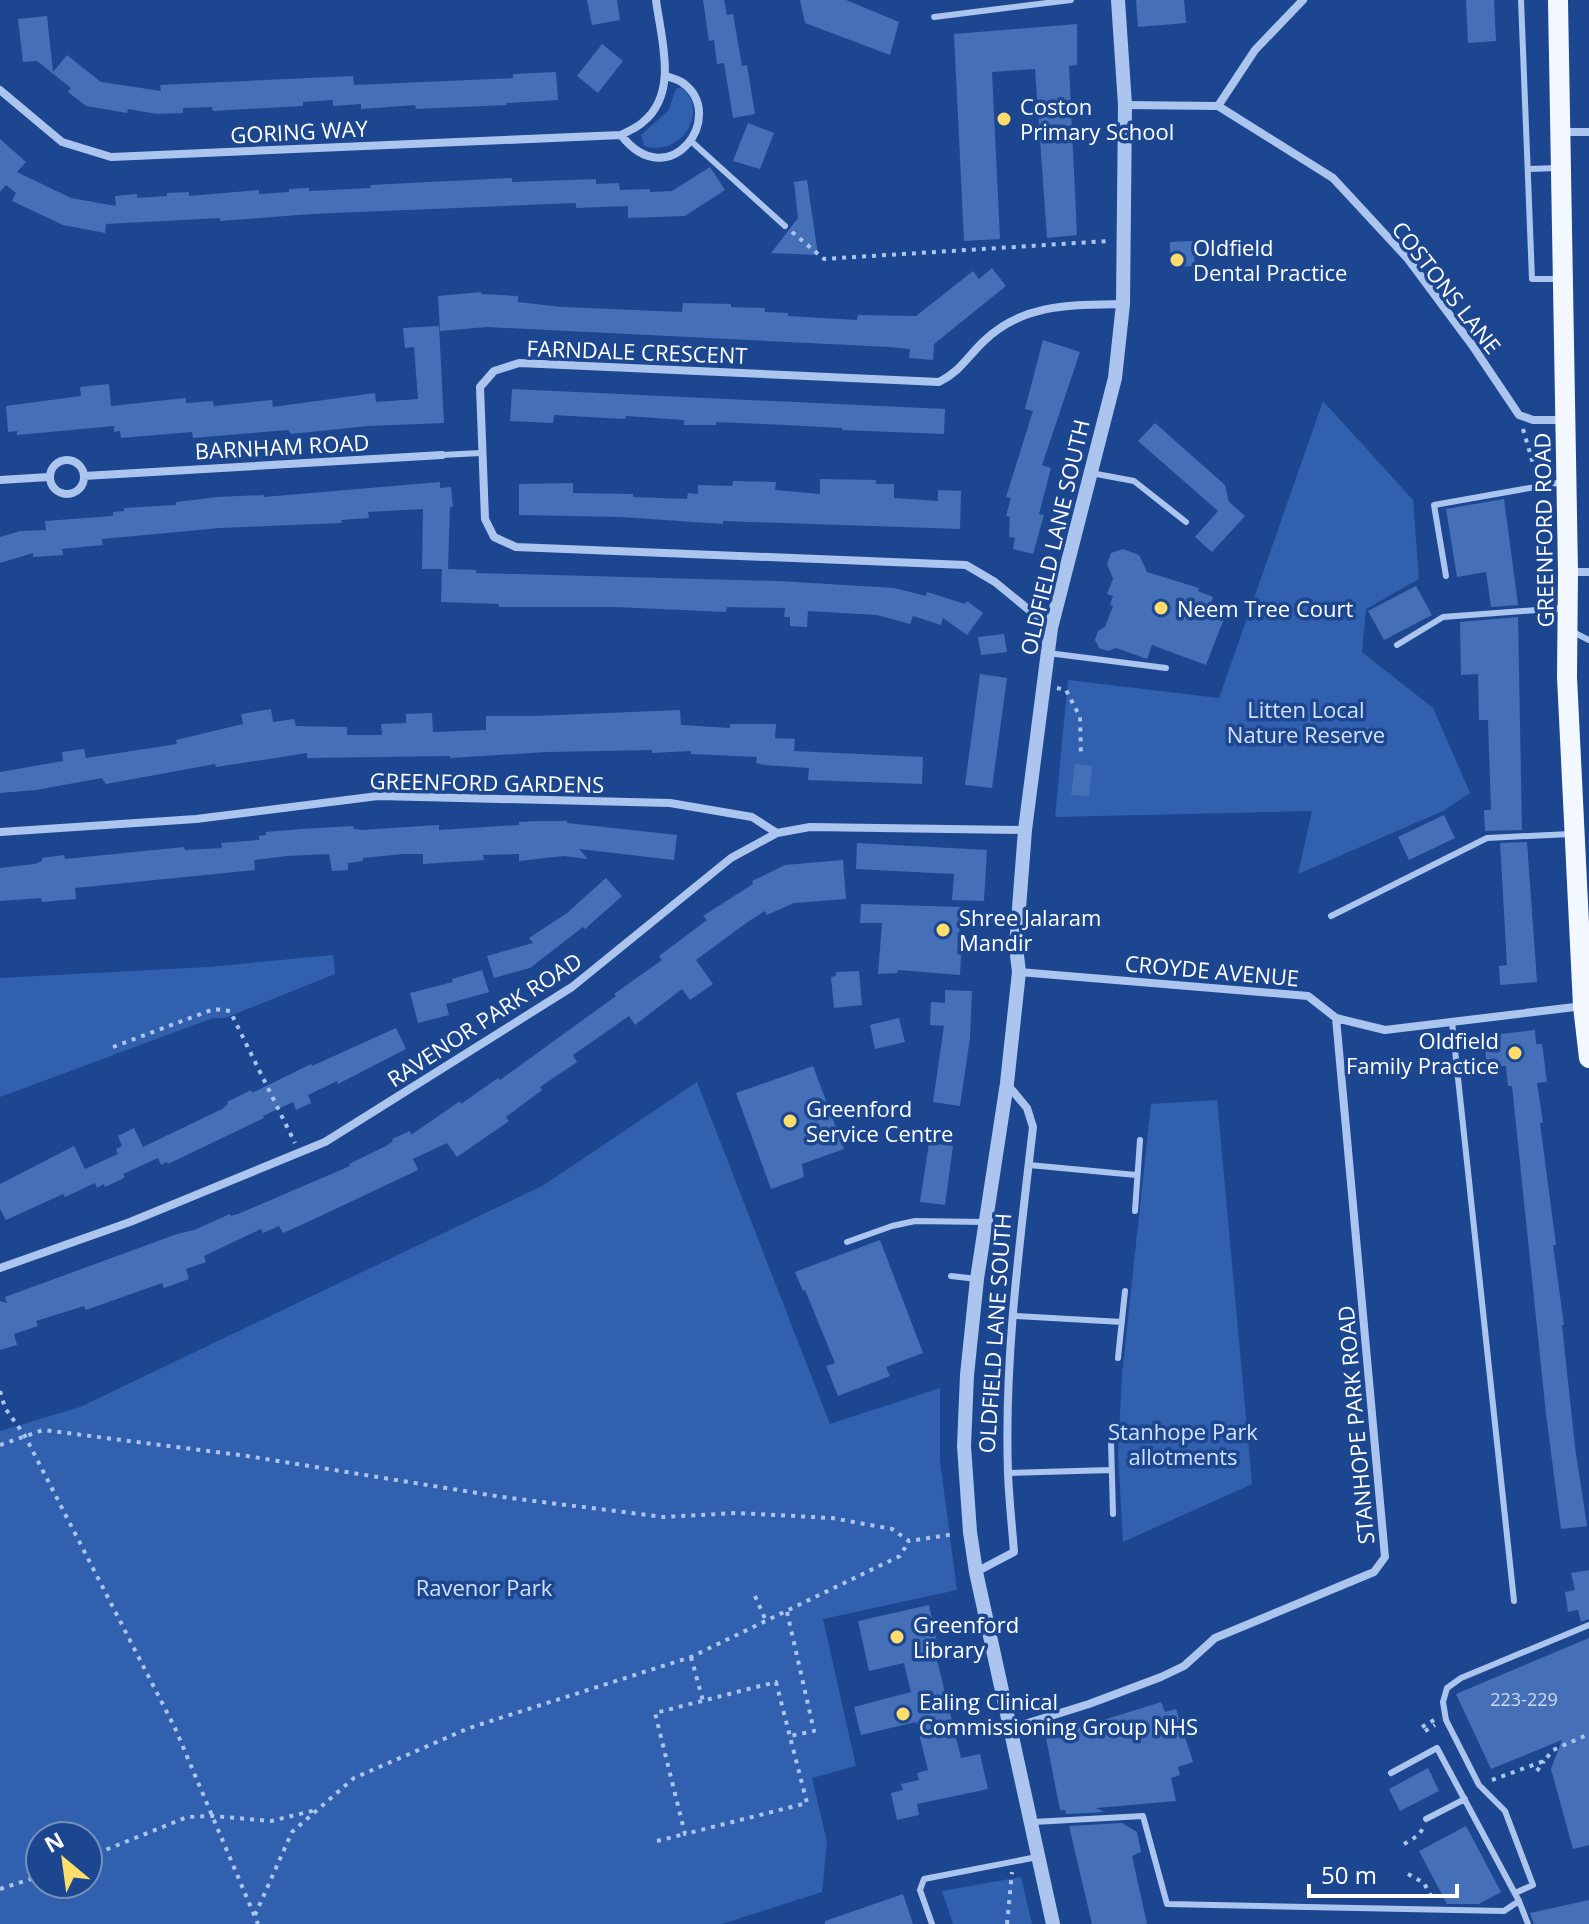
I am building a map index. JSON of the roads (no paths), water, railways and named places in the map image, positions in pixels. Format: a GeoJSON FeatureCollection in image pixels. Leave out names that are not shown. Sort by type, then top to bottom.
{"type":"FeatureCollection","features":[{"type":"Feature","properties":{"kind":"main road","name":"GREENFORD ROAD"},"geometry":{"type":"LineString","coordinates":[[1558,0],[1566,482],[1579,572],[1568,608],[1568,630],[1576,794],[1574,834],[1583,1006],[1589,1058]]}},
{"type":"Feature","properties":{"kind":"street"},"geometry":{"type":"LineString","coordinates":[[656,0],[666,76],[659,103],[643,123],[621,135],[632,149],[647,158],[669,156],[692,142],[699,119],[696,98],[683,83],[666,76]]}},
{"type":"Feature","properties":{"kind":"street","name":"OLDFIELD LANE SOUTH"},"geometry":{"type":"LineString","coordinates":[[1053,1924],[976,1572],[964,1446],[967,1375],[977,1279],[1007,1083],[1019,972],[1016,947],[1025,830],[1051,628],[1115,378],[1123,304],[1125,105],[1118,0]]}},
{"type":"Feature","properties":{"kind":"street"},"geometry":{"type":"LineString","coordinates":[[1125,105],[1218,106],[1255,50],[1303,0]]}},
{"type":"Feature","properties":{"kind":"street","name":"GORING WAY"},"geometry":{"type":"LineString","coordinates":[[0,90],[62,142],[111,157],[621,135]]}},
{"type":"Feature","properties":{"kind":"street","name":"COSTONS LANE"},"geometry":{"type":"LineString","coordinates":[[1218,106],[1333,178],[1408,259],[1519,415],[1533,420],[1566,420]]}},
{"type":"Feature","properties":{"kind":"street"},"geometry":{"type":"LineString","coordinates":[[1561,132],[1589,132]]}},
{"type":"Feature","properties":{"kind":"street","name":"FARNDALE CRESCENT"},"geometry":{"type":"LineString","coordinates":[[1051,628],[995,582],[966,565],[516,547],[494,537],[485,519],[480,387],[494,371],[519,363],[939,382],[955,374],[984,340],[1021,315],[1060,305],[1123,304]]}},
{"type":"Feature","properties":{"kind":"street","name":"BARNHAM ROAD"},"geometry":{"type":"LineString","coordinates":[[84,476],[442,455]]}},
{"type":"Feature","properties":{"kind":"street","name":"BARNHAM ROAD"},"geometry":{"type":"LineString","coordinates":[[69,460],[79,465],[84,476],[81,486],[68,494],[53,488],[49,477],[57,462],[69,460]]}},
{"type":"Feature","properties":{"kind":"street","name":"BARNHAM ROAD"},"geometry":{"type":"LineString","coordinates":[[0,480],[49,477]]}},
{"type":"Feature","properties":{"kind":"street","name":"GREENFORD GARDENS"},"geometry":{"type":"LineString","coordinates":[[0,832],[196,819],[378,796],[670,803],[752,817],[777,833]]}},
{"type":"Feature","properties":{"kind":"street","name":"RAVENOR PARK ROAD"},"geometry":{"type":"LineString","coordinates":[[0,1268],[130,1222],[325,1142],[572,987],[731,858],[777,833],[810,827],[1025,830]]}},
{"type":"Feature","properties":{"kind":"street","name":"CROYDE AVENUE"},"geometry":{"type":"LineString","coordinates":[[1019,972],[1308,996],[1336,1018],[1385,1030],[1583,1006]]}},
{"type":"Feature","properties":{"kind":"street","name":"STANHOPE PARK ROAD"},"geometry":{"type":"LineString","coordinates":[[1012,1728],[1161,1677],[1184,1666],[1215,1638],[1374,1572],[1385,1557],[1336,1018]]}},
{"type":"Feature","properties":{"kind":"street","name":"OLDFIELD LANE SOUTH"},"geometry":{"type":"LineString","coordinates":[[976,1572],[1014,1552],[1008,1473],[1008,1408],[1033,1127],[1027,1108],[1007,1083]]}},
{"type":"Feature","properties":{"kind":"lane"},"geometry":{"type":"LineString","coordinates":[[934,17],[1071,0]]}},
{"type":"Feature","properties":{"kind":"lane"},"geometry":{"type":"LineString","coordinates":[[1521,0],[1532,279],[1563,279]]}},
{"type":"Feature","properties":{"kind":"lane"},"geometry":{"type":"LineString","coordinates":[[692,142],[785,226]]}},
{"type":"Feature","properties":{"kind":"lane"},"geometry":{"type":"LineString","coordinates":[[1528,169],[1562,167]]}},
{"type":"Feature","properties":{"kind":"lane","name":"BARNHAM ROAD"},"geometry":{"type":"LineString","coordinates":[[442,455],[481,453]]}},
{"type":"Feature","properties":{"kind":"lane"},"geometry":{"type":"LineString","coordinates":[[1091,473],[1134,481],[1186,522]]}},
{"type":"Feature","properties":{"kind":"lane"},"geometry":{"type":"LineString","coordinates":[[1446,576],[1434,505],[1566,482]]}},
{"type":"Feature","properties":{"kind":"lane"},"geometry":{"type":"LineString","coordinates":[[1397,645],[1443,617],[1568,608]]}},
{"type":"Feature","properties":{"kind":"lane"},"geometry":{"type":"LineString","coordinates":[[1568,630],[1589,640]]}},
{"type":"Feature","properties":{"kind":"lane"},"geometry":{"type":"LineString","coordinates":[[1048,653],[1166,668]]}},
{"type":"Feature","properties":{"kind":"lane"},"geometry":{"type":"LineString","coordinates":[[1331,916],[1487,838],[1574,834]]}},
{"type":"Feature","properties":{"kind":"lane"},"geometry":{"type":"LineString","coordinates":[[1452,1022],[1514,1601]]}},
{"type":"Feature","properties":{"kind":"lane"},"geometry":{"type":"LineString","coordinates":[[1135,1211],[1140,1140]]}},
{"type":"Feature","properties":{"kind":"lane"},"geometry":{"type":"LineString","coordinates":[[1029,1165],[1136,1175]]}},
{"type":"Feature","properties":{"kind":"lane"},"geometry":{"type":"LineString","coordinates":[[847,1242],[915,1221],[986,1222]]}},
{"type":"Feature","properties":{"kind":"lane"},"geometry":{"type":"LineString","coordinates":[[951,1276],[977,1279]]}},
{"type":"Feature","properties":{"kind":"lane"},"geometry":{"type":"LineString","coordinates":[[1118,1358],[1125,1291]]}},
{"type":"Feature","properties":{"kind":"lane"},"geometry":{"type":"LineString","coordinates":[[1014,1316],[1122,1322]]}},
{"type":"Feature","properties":{"kind":"lane"},"geometry":{"type":"LineString","coordinates":[[1111,1441],[1113,1514]]}},
{"type":"Feature","properties":{"kind":"lane"},"geometry":{"type":"LineString","coordinates":[[1008,1473],[1111,1470]]}},
{"type":"Feature","properties":{"kind":"lane"},"geometry":{"type":"LineString","coordinates":[[1515,1893],[1533,1885],[1505,1811],[1479,1785],[1446,1720],[1443,1702],[1447,1688],[1461,1678],[1589,1625]]}},
{"type":"Feature","properties":{"kind":"lane"},"geometry":{"type":"LineString","coordinates":[[1391,1773],[1437,1748],[1515,1893],[1528,1924]]}},
{"type":"Feature","properties":{"kind":"lane"},"geometry":{"type":"LineString","coordinates":[[1426,1819],[1465,1799]]}},
{"type":"Feature","properties":{"kind":"lane"},"geometry":{"type":"LineString","coordinates":[[1030,1822],[1143,1816],[1167,1904],[1504,1911],[1519,1901]]}},
{"type":"Feature","properties":{"kind":"lane"},"geometry":{"type":"LineString","coordinates":[[932,1924],[920,1890],[924,1879],[1037,1857]]}},
{"type":"Feature","properties":{"kind":"place","name":"Coston Primary School"},"geometry":{"type":"Point","coordinates":[1004,119]}},
{"type":"Feature","properties":{"kind":"place","name":"Oldfield Dental Practice"},"geometry":{"type":"Point","coordinates":[1177,260]}},
{"type":"Feature","properties":{"kind":"place","name":"Neem Tree Court"},"geometry":{"type":"Point","coordinates":[1161,608]}},
{"type":"Feature","properties":{"kind":"place","name":"Shree Jalaram Mandir"},"geometry":{"type":"Point","coordinates":[943,930]}},
{"type":"Feature","properties":{"kind":"place","name":"Oldfield Family Practice"},"geometry":{"type":"Point","coordinates":[1515,1053]}},
{"type":"Feature","properties":{"kind":"place","name":"Greenford Service Centre"},"geometry":{"type":"Point","coordinates":[790,1121]}},
{"type":"Feature","properties":{"kind":"place","name":"Greenford Library"},"geometry":{"type":"Point","coordinates":[897,1637]}},
{"type":"Feature","properties":{"kind":"place","name":"Ealing Clinical Commissioning Group NHS"},"geometry":{"type":"Point","coordinates":[903,1714]}},
{"type":"Feature","properties":{"kind":"park label","name":"Litten Local Nature Reserve"},"geometry":{"type":"Point","coordinates":[1306,722]}},
{"type":"Feature","properties":{"kind":"park label","name":"Stanhope Park allotments"},"geometry":{"type":"Point","coordinates":[1183,1444]}},
{"type":"Feature","properties":{"kind":"park label","name":"Ravenor Park"},"geometry":{"type":"Point","coordinates":[484,1587]}}]}
